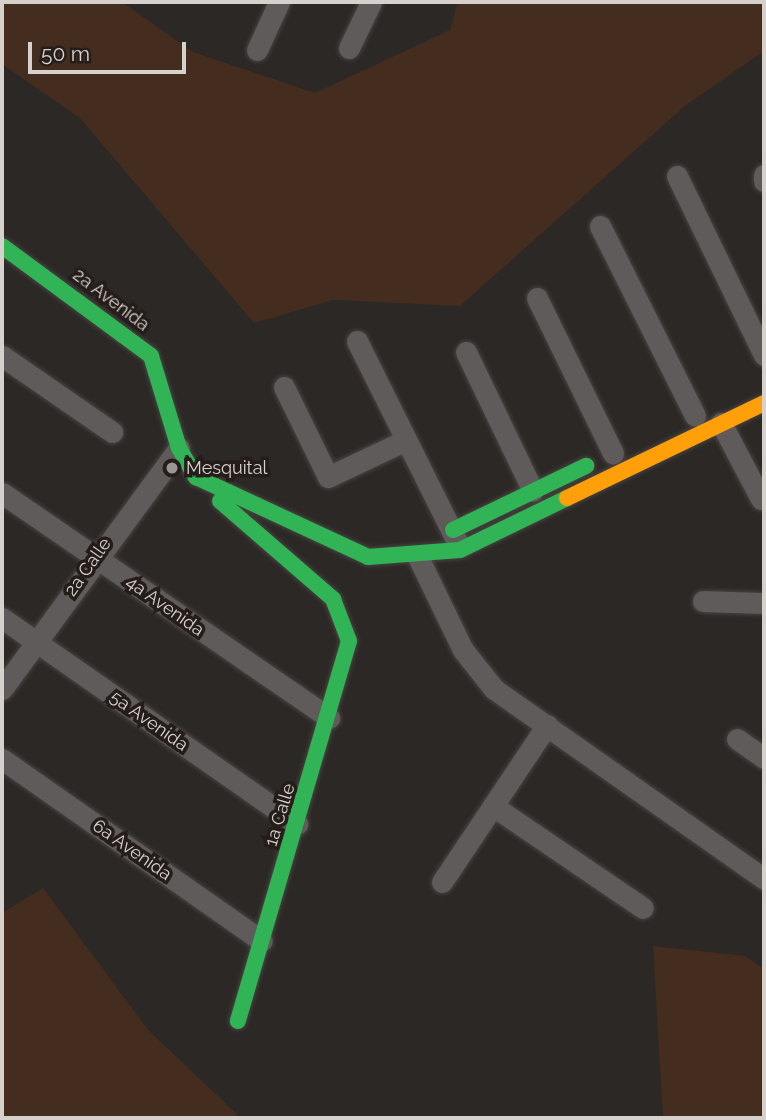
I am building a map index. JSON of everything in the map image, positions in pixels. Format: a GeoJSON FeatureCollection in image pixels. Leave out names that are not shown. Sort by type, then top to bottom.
{"type":"FeatureCollection","features":[{"type":"Feature","properties":{"kind":"main road","name":"2a Avenida"},"geometry":{"type":"LineString","coordinates":[[2,246],[151,356],[179,448],[196,477],[222,492],[355,554],[418,557],[460,551],[764,403]]}},
{"type":"Feature","properties":{"kind":"main road"},"geometry":{"type":"LineString","coordinates":[[649,437],[764,383]]}},
{"type":"Feature","properties":{"kind":"main road"},"geometry":{"type":"LineString","coordinates":[[418,557],[452,531],[619,451]]}},
{"type":"Feature","properties":{"kind":"main road","name":"1a Calle"},"geometry":{"type":"LineString","coordinates":[[222,492],[222,507],[324,591],[345,619],[349,653],[238,1021]]}},
{"type":"Feature","properties":{"kind":"street"},"geometry":{"type":"LineString","coordinates":[[257,50],[279,2]]}},
{"type":"Feature","properties":{"kind":"street"},"geometry":{"type":"LineString","coordinates":[[349,48],[371,2]]}},
{"type":"Feature","properties":{"kind":"street"},"geometry":{"type":"LineString","coordinates":[[764,175],[764,181]]}},
{"type":"Feature","properties":{"kind":"street"},"geometry":{"type":"LineString","coordinates":[[677,176],[764,355]]}},
{"type":"Feature","properties":{"kind":"street"},"geometry":{"type":"LineString","coordinates":[[600,226],[695,416]]}},
{"type":"Feature","properties":{"kind":"street"},"geometry":{"type":"LineString","coordinates":[[537,298],[619,451]]}},
{"type":"Feature","properties":{"kind":"street"},"geometry":{"type":"LineString","coordinates":[[357,341],[460,551]]}},
{"type":"Feature","properties":{"kind":"street"},"geometry":{"type":"LineString","coordinates":[[466,352],[533,491]]}},
{"type":"Feature","properties":{"kind":"street"},"geometry":{"type":"LineString","coordinates":[[2,356],[111,432]]}},
{"type":"Feature","properties":{"kind":"street"},"geometry":{"type":"LineString","coordinates":[[284,387],[328,477],[404,441]]}},
{"type":"Feature","properties":{"kind":"street"},"geometry":{"type":"LineString","coordinates":[[721,423],[761,499]]}},
{"type":"Feature","properties":{"kind":"street","name":"2a Calle"},"geometry":{"type":"LineString","coordinates":[[2,689],[95,557],[179,448]]}},
{"type":"Feature","properties":{"kind":"street","name":"4a Avenida"},"geometry":{"type":"LineString","coordinates":[[2,493],[329,718]]}},
{"type":"Feature","properties":{"kind":"street"},"geometry":{"type":"LineString","coordinates":[[418,557],[479,673],[547,725],[764,879]]}},
{"type":"Feature","properties":{"kind":"street"},"geometry":{"type":"LineString","coordinates":[[703,601],[764,603]]}},
{"type":"Feature","properties":{"kind":"street","name":"5a Avenida"},"geometry":{"type":"LineString","coordinates":[[2,618],[297,824]]}},
{"type":"Feature","properties":{"kind":"street"},"geometry":{"type":"LineString","coordinates":[[442,882],[547,725]]}},
{"type":"Feature","properties":{"kind":"street"},"geometry":{"type":"LineString","coordinates":[[737,739],[764,758]]}},
{"type":"Feature","properties":{"kind":"street","name":"6a Avenida"},"geometry":{"type":"LineString","coordinates":[[2,759],[262,941]]}},
{"type":"Feature","properties":{"kind":"street"},"geometry":{"type":"LineString","coordinates":[[493,806],[643,908]]}},
{"type":"Feature","properties":{"kind":"shaded area"},"geometry":{"type":"Polygon","coordinates":[[[2,2],[122,2],[193,52],[315,93],[450,30],[458,2],[764,2],[764,51],[686,105],[460,306],[333,300],[254,323],[80,118],[2,64],[2,2]]]}},
{"type":"Feature","properties":{"kind":"shaded area"},"geometry":{"type":"Polygon","coordinates":[[[43,888],[148,1030],[241,1118],[2,1118],[2,913],[43,888]]]}},
{"type":"Feature","properties":{"kind":"shaded area"},"geometry":{"type":"Polygon","coordinates":[[[653,946],[745,956],[764,969],[764,1118],[663,1118],[653,946]]]}},
{"type":"Feature","properties":{"kind":"traffic: fast"},"geometry":{"type":"LineString","coordinates":[[2,246],[151,356],[179,448],[196,477],[368,557],[460,550],[567,498]]}},
{"type":"Feature","properties":{"kind":"traffic: fast"},"geometry":{"type":"LineString","coordinates":[[453,530],[586,466]]}},
{"type":"Feature","properties":{"kind":"traffic: fast"},"geometry":{"type":"LineString","coordinates":[[220,501],[333,599],[349,641],[238,1021]]}},
{"type":"Feature","properties":{"kind":"traffic: slow"},"geometry":{"type":"LineString","coordinates":[[567,498],[764,403]]}},
{"type":"Feature","properties":{"kind":"place","name":"Mesquital"},"geometry":{"type":"Point","coordinates":[172,468]}}]}
